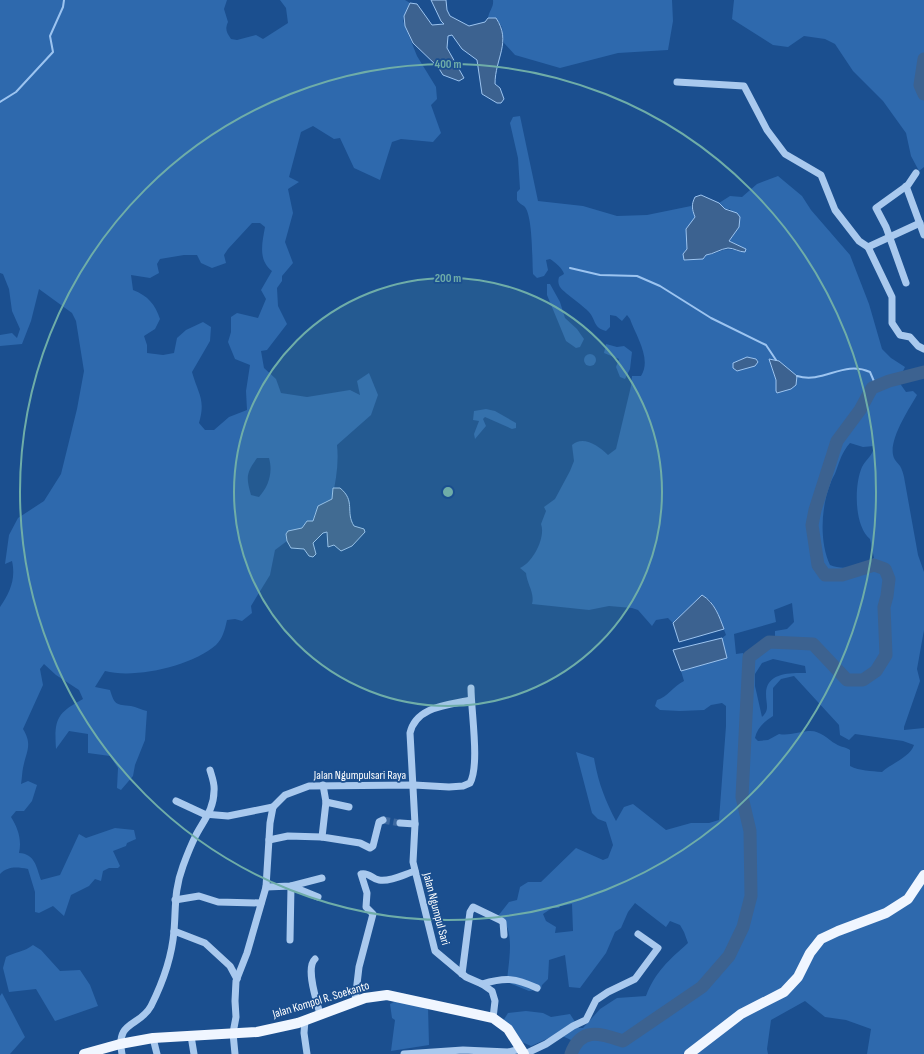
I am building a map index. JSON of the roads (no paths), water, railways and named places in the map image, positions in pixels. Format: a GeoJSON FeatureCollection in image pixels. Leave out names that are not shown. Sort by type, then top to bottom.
{"type":"FeatureCollection","features":[{"type":"Feature","properties":{"kind":"main road"},"geometry":{"type":"LineString","coordinates":[[689,1054],[741,1014],[784,992],[798,977],[810,953],[821,939],[886,913],[908,899],[924,875]]}},
{"type":"Feature","properties":{"kind":"main road","name":"Jalan Kompol R. Soekanto"},"geometry":{"type":"LineString","coordinates":[[84,1054],[121,1049],[154,1038],[257,1032],[305,1020],[354,1001],[375,996],[395,996],[493,1018],[508,1029],[523,1052]]}},
{"type":"Feature","properties":{"kind":"street"},"geometry":{"type":"LineString","coordinates":[[676,82],[744,86],[767,130],[785,154],[821,175],[835,210],[859,240],[868,247],[892,297],[892,323],[900,335],[910,337],[918,346],[924,349]]}},
{"type":"Feature","properties":{"kind":"street"},"geometry":{"type":"LineString","coordinates":[[906,283],[888,237],[886,227],[876,208],[906,186],[916,173]]}},
{"type":"Feature","properties":{"kind":"street"},"geometry":{"type":"LineString","coordinates":[[906,186],[924,233]]}},
{"type":"Feature","properties":{"kind":"street"},"geometry":{"type":"LineString","coordinates":[[868,247],[920,223]]}},
{"type":"Feature","properties":{"kind":"street","name":"Jalan Ngumpulsari Raya"},"geometry":{"type":"LineString","coordinates":[[273,807],[285,795],[296,789],[323,785],[414,785],[449,787],[463,786],[470,783],[473,776],[474,763],[471,688]]}},
{"type":"Feature","properties":{"kind":"street","name":"Jalan Ngumpul Sari"},"geometry":{"type":"LineString","coordinates":[[471,700],[426,711],[412,726],[410,733],[415,824],[412,851],[415,871],[434,951],[462,974],[492,991],[495,1001],[493,1018]]}},
{"type":"Feature","properties":{"kind":"street"},"geometry":{"type":"LineString","coordinates":[[121,1049],[122,1033],[128,1026],[148,1011],[168,962],[174,931],[175,900],[182,867],[196,834],[209,814],[214,802],[215,789],[210,770]]}},
{"type":"Feature","properties":{"kind":"street"},"geometry":{"type":"LineString","coordinates":[[322,837],[326,802],[323,785]]}},
{"type":"Feature","properties":{"kind":"street"},"geometry":{"type":"LineString","coordinates":[[176,802],[204,814],[228,816],[273,807],[266,887],[247,953],[237,979],[235,1001],[236,1017],[232,1033],[235,1054]]}},
{"type":"Feature","properties":{"kind":"street"},"geometry":{"type":"LineString","coordinates":[[326,802],[349,807]]}},
{"type":"Feature","properties":{"kind":"street"},"geometry":{"type":"LineString","coordinates":[[269,840],[288,836],[322,837],[360,844],[370,848],[374,846],[379,822],[383,820]]}},
{"type":"Feature","properties":{"kind":"street"},"geometry":{"type":"LineString","coordinates":[[400,823],[415,824]]}},
{"type":"Feature","properties":{"kind":"street"},"geometry":{"type":"LineString","coordinates":[[354,1001],[359,967],[373,914],[366,907],[366,893],[361,874],[367,874],[378,880],[386,880],[415,871]]}},
{"type":"Feature","properties":{"kind":"street"},"geometry":{"type":"LineString","coordinates":[[266,887],[291,886],[322,878]]}},
{"type":"Feature","properties":{"kind":"street"},"geometry":{"type":"LineString","coordinates":[[291,886],[318,897]]}},
{"type":"Feature","properties":{"kind":"street"},"geometry":{"type":"LineString","coordinates":[[290,940],[291,886]]}},
{"type":"Feature","properties":{"kind":"street"},"geometry":{"type":"LineString","coordinates":[[175,900],[199,896],[218,902],[261,903]]}},
{"type":"Feature","properties":{"kind":"street"},"geometry":{"type":"LineString","coordinates":[[462,974],[470,912],[473,907],[503,922],[504,935]]}},
{"type":"Feature","properties":{"kind":"street"},"geometry":{"type":"LineString","coordinates":[[174,931],[205,943],[230,966],[237,979]]}},
{"type":"Feature","properties":{"kind":"street"},"geometry":{"type":"LineString","coordinates":[[404,1054],[463,1050],[523,1052],[546,1044],[586,1020],[596,1000],[608,992],[635,979],[658,948],[638,934]]}},
{"type":"Feature","properties":{"kind":"street"},"geometry":{"type":"LineString","coordinates":[[315,959],[311,966],[314,990],[320,1014]]}},
{"type":"Feature","properties":{"kind":"street"},"geometry":{"type":"LineString","coordinates":[[482,984],[499,979],[516,980],[536,988]]}},
{"type":"Feature","properties":{"kind":"street"},"geometry":{"type":"LineString","coordinates":[[305,1020],[304,1033],[307,1054]]}},
{"type":"Feature","properties":{"kind":"street"},"geometry":{"type":"LineString","coordinates":[[191,1036],[194,1054]]}},
{"type":"Feature","properties":{"kind":"street"},"geometry":{"type":"LineString","coordinates":[[154,1038],[157,1054]]}},
{"type":"Feature","properties":{"kind":"waterway"},"geometry":{"type":"LineString","coordinates":[[0,102],[16,92],[53,52],[50,36],[63,7],[64,0]]}},
{"type":"Feature","properties":{"kind":"waterway"},"geometry":{"type":"LineString","coordinates":[[924,59],[920,85],[924,94]]}},
{"type":"Feature","properties":{"kind":"waterway"},"geometry":{"type":"LineString","coordinates":[[570,268],[600,275],[637,276],[660,286],[711,318],[766,345],[776,360]]}},
{"type":"Feature","properties":{"kind":"waterway"},"geometry":{"type":"LineString","coordinates":[[797,376],[807,378],[842,370],[860,369],[870,372],[876,386]]}},
{"type":"Feature","properties":{"kind":"waterway"},"geometry":{"type":"LineString","coordinates":[[571,1054],[575,1045],[580,1039],[592,1034],[607,1036],[623,1041],[702,987],[729,956],[743,927],[751,896],[750,831],[742,797],[749,657],[769,642],[813,644],[847,680],[863,680],[876,671],[886,655],[884,607],[889,579],[885,569],[874,565],[842,575],[825,575],[818,565],[812,525],[815,510],[837,441],[860,410],[872,388],[889,381],[924,372]]}},
{"type":"Feature","properties":{"kind":"tunnel"},"geometry":{"type":"LineString","coordinates":[[383,820],[400,823]]}}]}
